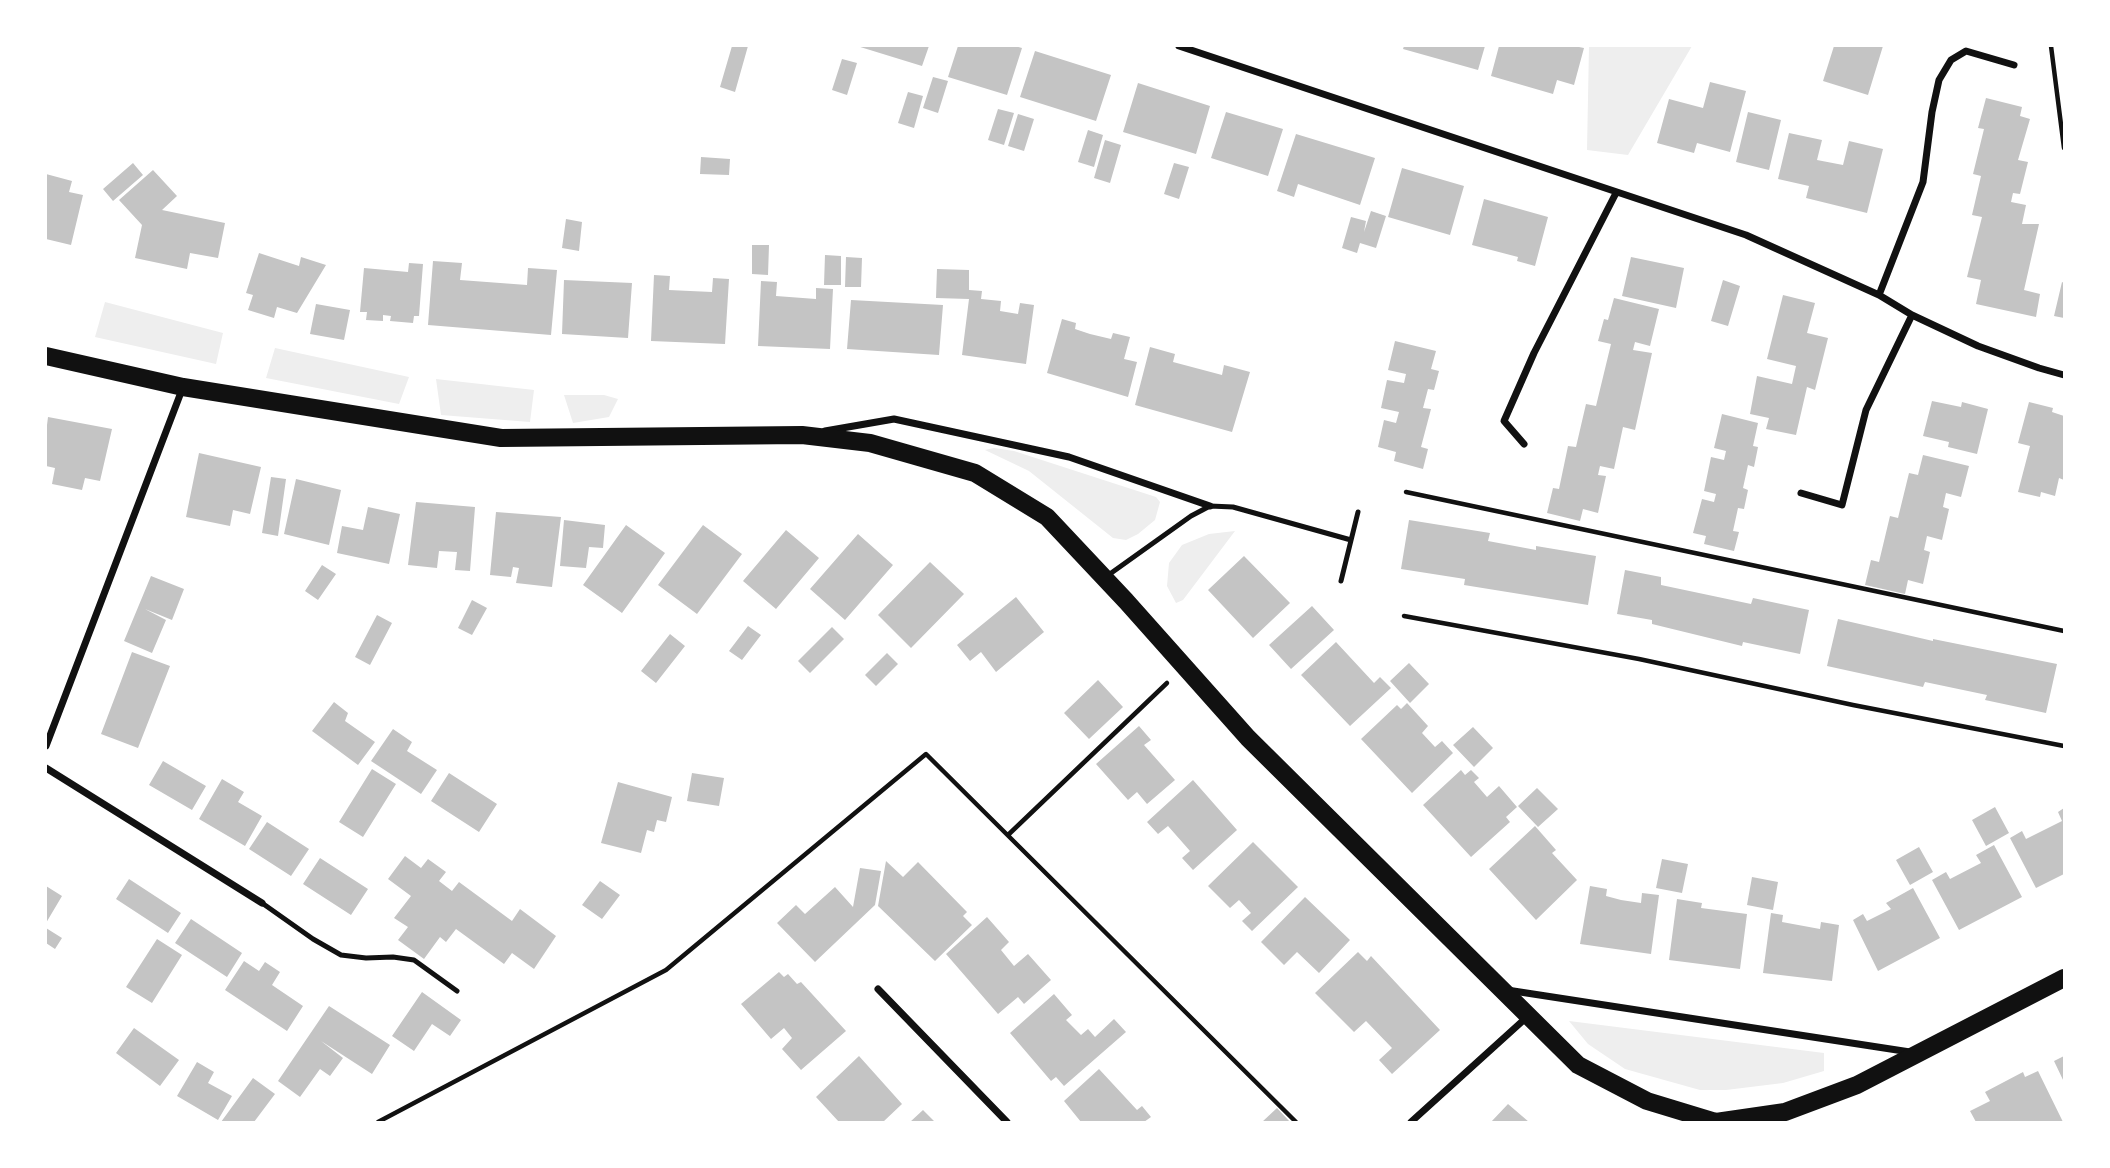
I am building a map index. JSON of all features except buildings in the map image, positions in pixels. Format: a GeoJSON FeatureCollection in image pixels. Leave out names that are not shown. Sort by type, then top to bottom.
{"type":"FeatureCollection","features":[{"type":"Feature","properties":{"kind":"main road"},"geometry":{"type":"LineString","coordinates":[[46,356],[183,387],[501,438],[802,435],[870,443],[975,473],[1047,517],[1248,738],[1578,1065],[1647,1101],[1709,1121],[1785,1112],[1857,1085],[2064,978]]}},
{"type":"Feature","properties":{"kind":"street"},"geometry":{"type":"LineString","coordinates":[[1179,46],[1746,235],[1879,295],[1912,315],[1978,346],[2064,375]]}},
{"type":"Feature","properties":{"kind":"street"},"geometry":{"type":"LineString","coordinates":[[1879,295],[1923,182],[1931,112],[1939,80],[1951,60],[1966,51],[2014,65]]}},
{"type":"Feature","properties":{"kind":"street"},"geometry":{"type":"LineString","coordinates":[[1524,444],[1504,421],[1534,353],[1616,193]]}},
{"type":"Feature","properties":{"kind":"street"},"geometry":{"type":"LineString","coordinates":[[1801,493],[1842,505],[1866,410],[1912,315]]}},
{"type":"Feature","properties":{"kind":"street"},"geometry":{"type":"LineString","coordinates":[[46,746],[183,387]]}},
{"type":"Feature","properties":{"kind":"street"},"geometry":{"type":"LineString","coordinates":[[802,435],[894,419],[1069,457],[1210,506]]}},
{"type":"Feature","properties":{"kind":"street"},"geometry":{"type":"LineString","coordinates":[[46,768],[262,903]]}},
{"type":"Feature","properties":{"kind":"street"},"geometry":{"type":"LineString","coordinates":[[878,989],[1007,1122]]}},
{"type":"Feature","properties":{"kind":"street"},"geometry":{"type":"LineString","coordinates":[[1503,989],[1918,1054]]}},
{"type":"Feature","properties":{"kind":"street"},"geometry":{"type":"LineString","coordinates":[[1411,1122],[1529,1014]]}},
{"type":"Feature","properties":{"kind":"lane"},"geometry":{"type":"LineString","coordinates":[[1104,578],[1191,516],[1210,506],[1233,507],[1351,540]]}},
{"type":"Feature","properties":{"kind":"lane"},"geometry":{"type":"LineString","coordinates":[[1341,581],[1358,512]]}},
{"type":"Feature","properties":{"kind":"lane"},"geometry":{"type":"LineString","coordinates":[[262,903],[341,955],[414,960],[457,991]]}},
{"type":"Feature","properties":{"kind":"path"},"geometry":{"type":"LineString","coordinates":[[2051,46],[2064,148]]}},
{"type":"Feature","properties":{"kind":"path"},"geometry":{"type":"LineString","coordinates":[[1406,492],[2064,631]]}},
{"type":"Feature","properties":{"kind":"path"},"geometry":{"type":"LineString","coordinates":[[1404,616],[1639,659],[1853,705],[2064,746]]}},
{"type":"Feature","properties":{"kind":"path"},"geometry":{"type":"LineString","coordinates":[[1008,835],[1184,666]]}},
{"type":"Feature","properties":{"kind":"path"},"geometry":{"type":"LineString","coordinates":[[378,1122],[666,970],[926,754],[1296,1122]]}},
{"type":"Feature","properties":{"kind":"shaded area"},"geometry":{"type":"Polygon","coordinates":[[[1589,46],[1692,46],[1628,155],[1587,150],[1589,46]]]}},
{"type":"Feature","properties":{"kind":"shaded area"},"geometry":{"type":"Polygon","coordinates":[[[105,302],[223,333],[216,364],[95,337],[105,302]]]}},
{"type":"Feature","properties":{"kind":"shaded area"},"geometry":{"type":"Polygon","coordinates":[[[275,348],[409,377],[399,404],[266,378],[275,348]]]}},
{"type":"Feature","properties":{"kind":"shaded area"},"geometry":{"type":"Polygon","coordinates":[[[436,379],[534,390],[530,422],[441,415],[436,379]]]}},
{"type":"Feature","properties":{"kind":"shaded area"},"geometry":{"type":"Polygon","coordinates":[[[564,395],[604,395],[618,399],[609,417],[573,423],[564,395]]]}},
{"type":"Feature","properties":{"kind":"shaded area"},"geometry":{"type":"Polygon","coordinates":[[[994,448],[1014,451],[1156,497],[1160,502],[1155,520],[1126,540],[1113,538],[1029,471],[985,450],[994,448]]]}},
{"type":"Feature","properties":{"kind":"shaded area"},"geometry":{"type":"Polygon","coordinates":[[[1235,531],[1183,600],[1176,603],[1167,586],[1169,563],[1182,545],[1209,534],[1235,531]]]}},
{"type":"Feature","properties":{"kind":"shaded area"},"geometry":{"type":"Polygon","coordinates":[[[1569,1021],[1824,1053],[1824,1071],[1783,1083],[1726,1090],[1700,1090],[1625,1069],[1588,1044],[1569,1021]]]}}]}
